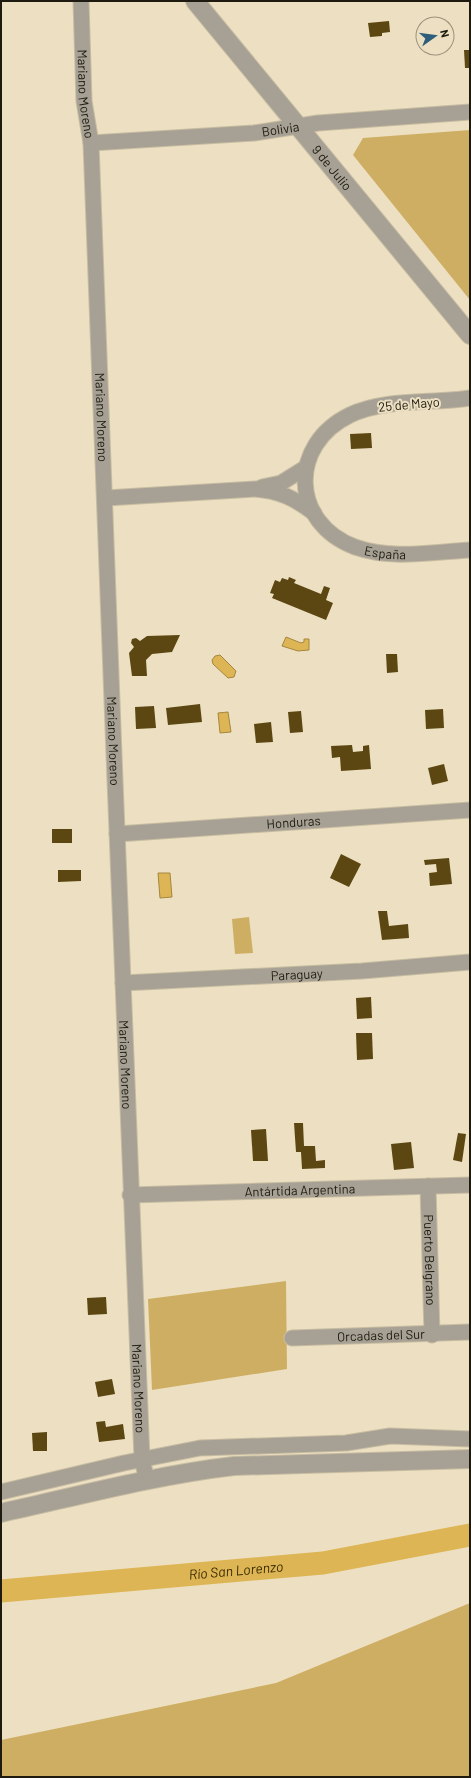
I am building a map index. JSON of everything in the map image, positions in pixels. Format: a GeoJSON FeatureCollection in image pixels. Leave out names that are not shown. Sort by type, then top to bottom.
{"type":"FeatureCollection","features":[{"type":"Feature","properties":{"kind":"street","name":"Mariano Moreno"},"geometry":{"type":"LineString","coordinates":[[81,1],[84,101],[90,143],[106,498],[130,1195],[142,1459],[147,1481]]}},
{"type":"Feature","properties":{"kind":"street","name":"9 de Julio"},"geometry":{"type":"LineString","coordinates":[[195,1],[470,335]]}},
{"type":"Feature","properties":{"kind":"street","name":"Bolivia"},"geometry":{"type":"LineString","coordinates":[[90,143],[261,132],[297,126],[470,112]]}},
{"type":"Feature","properties":{"kind":"street","name":"25 de Mayo"},"geometry":{"type":"LineString","coordinates":[[305,468],[319,438],[326,431],[351,414],[386,405],[449,401],[470,398]]}},
{"type":"Feature","properties":{"kind":"street","name":"España"},"geometry":{"type":"LineString","coordinates":[[255,489],[281,483],[305,468],[306,489],[309,504],[323,525],[337,538],[356,547],[374,552],[402,554],[470,550]]}},
{"type":"Feature","properties":{"kind":"street","name":"España"},"geometry":{"type":"LineString","coordinates":[[106,498],[255,489],[270,490],[283,494],[299,502],[314,513]]}},
{"type":"Feature","properties":{"kind":"street","name":"Honduras"},"geometry":{"type":"LineString","coordinates":[[118,834],[470,810]]}},
{"type":"Feature","properties":{"kind":"street","name":"Paraguay"},"geometry":{"type":"LineString","coordinates":[[123,983],[362,971],[470,962]]}},
{"type":"Feature","properties":{"kind":"street","name":"Antártida Argentina"},"geometry":{"type":"LineString","coordinates":[[130,1195],[470,1185]]}},
{"type":"Feature","properties":{"kind":"street","name":"Puerto Belgrano"},"geometry":{"type":"LineString","coordinates":[[428,1186],[432,1335]]}},
{"type":"Feature","properties":{"kind":"street","name":"Orcadas del Sur"},"geometry":{"type":"LineString","coordinates":[[292,1338],[432,1335],[470,1332]]}},
{"type":"Feature","properties":{"kind":"street"},"geometry":{"type":"LineString","coordinates":[[1,1492],[184,1450],[219,1447],[346,1443],[390,1436],[470,1439]]}},
{"type":"Feature","properties":{"kind":"street"},"geometry":{"type":"LineString","coordinates":[[1,1513],[147,1481],[234,1466],[470,1459]]}},
{"type":"Feature","properties":{"kind":"shaded area"},"geometry":{"type":"Polygon","coordinates":[[[470,130],[470,300],[353,155],[363,138],[470,130]]]}},
{"type":"Feature","properties":{"kind":"shaded area"},"geometry":{"type":"Polygon","coordinates":[[[286,637],[301,643],[304,642],[304,639],[309,639],[309,650],[298,651],[282,646],[286,637]]]}},
{"type":"Feature","properties":{"kind":"shaded area"},"geometry":{"type":"Polygon","coordinates":[[[220,655],[236,671],[234,677],[228,678],[213,664],[212,660],[215,656],[220,655]]]}},
{"type":"Feature","properties":{"kind":"shaded area"},"geometry":{"type":"Polygon","coordinates":[[[228,712],[231,732],[220,733],[218,713],[228,712]]]}},
{"type":"Feature","properties":{"kind":"shaded area"},"geometry":{"type":"Polygon","coordinates":[[[158,873],[170,873],[172,897],[160,898],[158,873]]]}},
{"type":"Feature","properties":{"kind":"shaded area"},"geometry":{"type":"Polygon","coordinates":[[[249,917],[253,953],[235,954],[232,919],[249,917]]]}},
{"type":"Feature","properties":{"kind":"shaded area"},"geometry":{"type":"Polygon","coordinates":[[[286,1281],[287,1369],[152,1390],[148,1299],[286,1281]]]}},
{"type":"Feature","properties":{"kind":"shaded area"},"geometry":{"type":"Polygon","coordinates":[[[470,1603],[470,1777],[1,1777],[1,1740],[276,1683],[470,1603]]]}},
{"type":"Feature","properties":{"kind":"building"},"geometry":{"type":"Polygon","coordinates":[[[389,21],[390,32],[382,33],[382,36],[370,37],[368,23],[389,21]]]}},
{"type":"Feature","properties":{"kind":"building"},"geometry":{"type":"Polygon","coordinates":[[[464,50],[470,50],[470,68],[465,68],[464,50]]]}},
{"type":"Feature","properties":{"kind":"building"},"geometry":{"type":"Polygon","coordinates":[[[371,433],[372,448],[351,449],[350,434],[371,433]]]}},
{"type":"Feature","properties":{"kind":"building"},"geometry":{"type":"Polygon","coordinates":[[[289,577],[296,580],[294,583],[321,594],[324,586],[330,588],[326,600],[333,603],[326,620],[272,598],[274,594],[270,593],[275,580],[280,582],[282,578],[288,580],[289,577]]]}},
{"type":"Feature","properties":{"kind":"building"},"geometry":{"type":"Polygon","coordinates":[[[180,635],[172,652],[152,654],[146,660],[147,676],[132,676],[129,653],[134,647],[131,643],[132,639],[136,638],[140,641],[147,636],[180,635]]]}},
{"type":"Feature","properties":{"kind":"building"},"geometry":{"type":"Polygon","coordinates":[[[386,654],[397,654],[398,672],[387,673],[386,654]]]}},
{"type":"Feature","properties":{"kind":"building"},"geometry":{"type":"Polygon","coordinates":[[[200,704],[202,722],[168,725],[166,708],[200,704]]]}},
{"type":"Feature","properties":{"kind":"building"},"geometry":{"type":"Polygon","coordinates":[[[154,706],[156,728],[136,729],[135,707],[154,706]]]}},
{"type":"Feature","properties":{"kind":"building"},"geometry":{"type":"Polygon","coordinates":[[[443,709],[444,728],[426,729],[425,710],[443,709]]]}},
{"type":"Feature","properties":{"kind":"building"},"geometry":{"type":"Polygon","coordinates":[[[301,711],[303,732],[290,733],[288,712],[301,711]]]}},
{"type":"Feature","properties":{"kind":"building"},"geometry":{"type":"Polygon","coordinates":[[[271,722],[273,742],[256,743],[254,724],[271,722]]]}},
{"type":"Feature","properties":{"kind":"building"},"geometry":{"type":"Polygon","coordinates":[[[352,745],[353,752],[363,751],[363,746],[369,745],[371,769],[341,771],[340,757],[332,758],[331,746],[352,745]]]}},
{"type":"Feature","properties":{"kind":"building"},"geometry":{"type":"Polygon","coordinates":[[[444,764],[448,781],[432,785],[428,768],[444,764]]]}},
{"type":"Feature","properties":{"kind":"building"},"geometry":{"type":"Polygon","coordinates":[[[52,829],[72,829],[72,843],[52,843],[52,829]]]}},
{"type":"Feature","properties":{"kind":"building"},"geometry":{"type":"Polygon","coordinates":[[[341,854],[361,864],[349,887],[330,878],[341,854]]]}},
{"type":"Feature","properties":{"kind":"building"},"geometry":{"type":"Polygon","coordinates":[[[449,858],[452,884],[430,886],[429,873],[437,872],[436,864],[425,865],[424,860],[449,858]]]}},
{"type":"Feature","properties":{"kind":"building"},"geometry":{"type":"Polygon","coordinates":[[[58,870],[81,870],[81,881],[58,882],[58,870]]]}},
{"type":"Feature","properties":{"kind":"building"},"geometry":{"type":"Polygon","coordinates":[[[378,911],[387,911],[389,926],[408,924],[409,938],[382,940],[378,911]]]}},
{"type":"Feature","properties":{"kind":"building"},"geometry":{"type":"Polygon","coordinates":[[[371,997],[372,1018],[357,1019],[356,998],[371,997]]]}},
{"type":"Feature","properties":{"kind":"building"},"geometry":{"type":"Polygon","coordinates":[[[356,1033],[372,1033],[373,1059],[357,1060],[356,1033]]]}},
{"type":"Feature","properties":{"kind":"building"},"geometry":{"type":"Polygon","coordinates":[[[294,1123],[303,1123],[304,1146],[315,1146],[316,1161],[325,1160],[325,1168],[302,1169],[301,1152],[296,1152],[294,1123]]]}},
{"type":"Feature","properties":{"kind":"building"},"geometry":{"type":"Polygon","coordinates":[[[266,1129],[268,1161],[253,1161],[251,1130],[266,1129]]]}},
{"type":"Feature","properties":{"kind":"building"},"geometry":{"type":"Polygon","coordinates":[[[458,1133],[466,1134],[462,1162],[453,1160],[458,1133]]]}},
{"type":"Feature","properties":{"kind":"building"},"geometry":{"type":"Polygon","coordinates":[[[411,1142],[414,1168],[394,1170],[391,1144],[411,1142]]]}},
{"type":"Feature","properties":{"kind":"building"},"geometry":{"type":"Polygon","coordinates":[[[106,1297],[107,1314],[88,1315],[87,1298],[106,1297]]]}},
{"type":"Feature","properties":{"kind":"building"},"geometry":{"type":"Polygon","coordinates":[[[112,1379],[115,1394],[98,1397],[95,1382],[112,1379]]]}},
{"type":"Feature","properties":{"kind":"building"},"geometry":{"type":"Polygon","coordinates":[[[105,1421],[106,1427],[123,1424],[125,1439],[99,1442],[96,1422],[105,1421]]]}},
{"type":"Feature","properties":{"kind":"building"},"geometry":{"type":"Polygon","coordinates":[[[47,1432],[47,1451],[33,1451],[32,1433],[47,1432]]]}},
{"type":"Feature","properties":{"kind":"waterway","name":"Río San Lorenzo"},"geometry":{"type":"LineString","coordinates":[[1,1591],[323,1563],[470,1535]]}}]}
